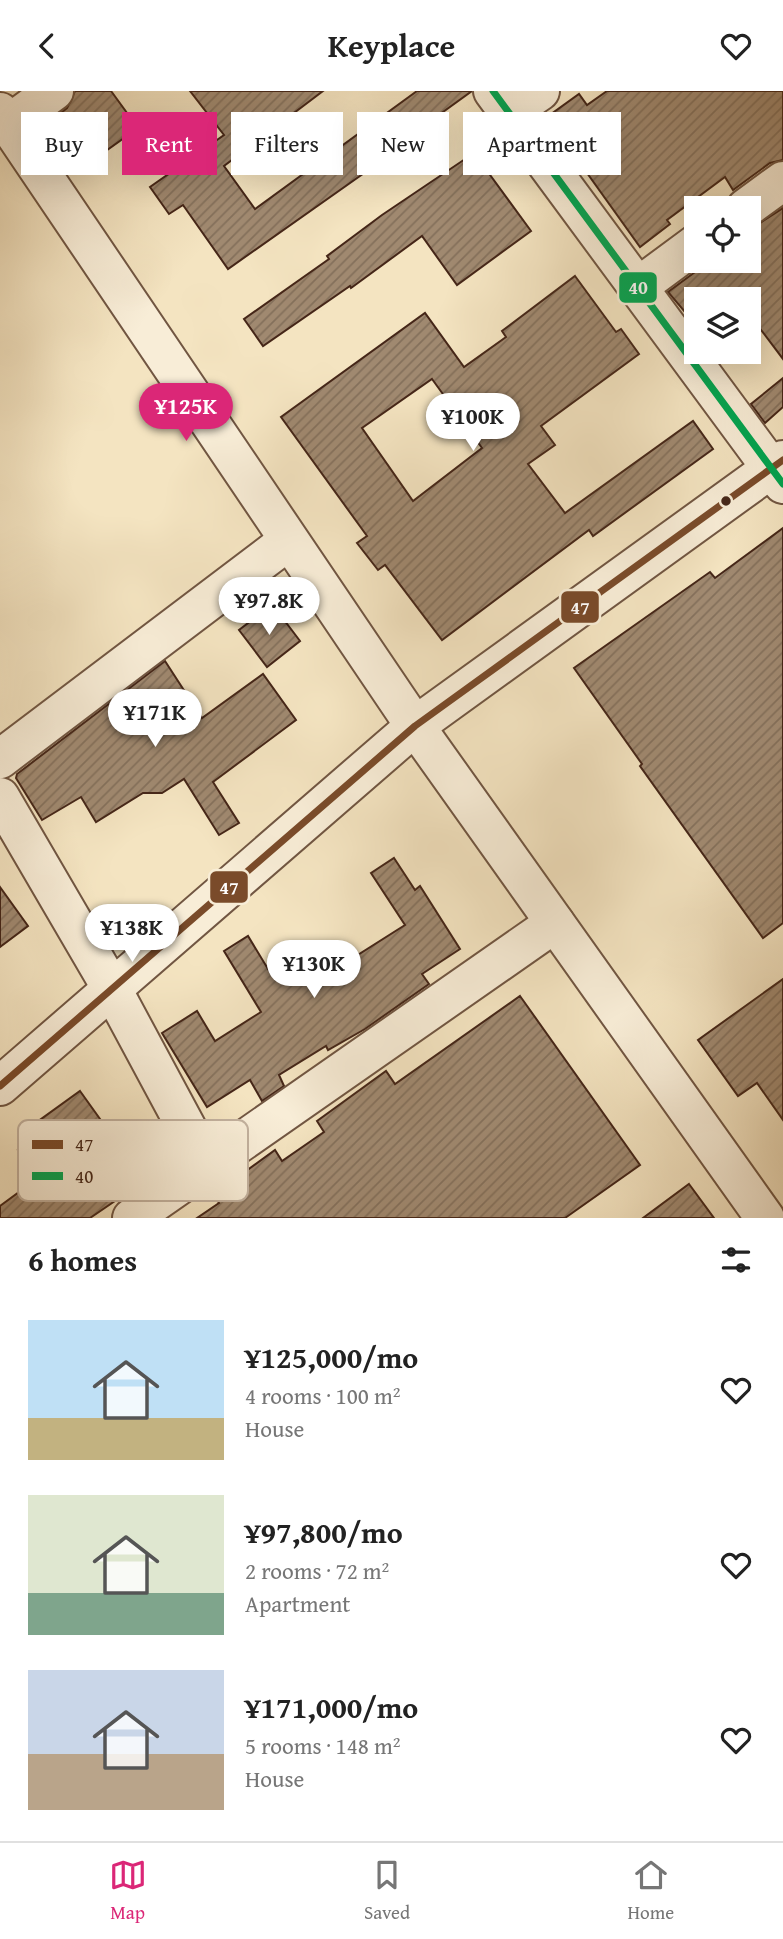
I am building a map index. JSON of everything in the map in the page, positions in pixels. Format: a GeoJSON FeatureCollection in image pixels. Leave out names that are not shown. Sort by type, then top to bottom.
{"type":"FeatureCollection","features":[{"type":"Feature","properties":{"kind":"street"},"geometry":{"type":"LineString","coordinates":[[54,91],[4,118],[415,726],[765,1218]]}},
{"type":"Feature","properties":{"kind":"street"},"geometry":{"type":"LineString","coordinates":[[0,1086],[415,726],[779,471],[501,102],[540,91]]}},
{"type":"Feature","properties":{"kind":"street"},"geometry":{"type":"LineString","coordinates":[[761,197],[783,181]]}},
{"type":"Feature","properties":{"kind":"street"},"geometry":{"type":"LineString","coordinates":[[638,287],[684,253]]}},
{"type":"Feature","properties":{"kind":"street"},"geometry":{"type":"LineString","coordinates":[[0,759],[288,541]]}},
{"type":"Feature","properties":{"kind":"street"},"geometry":{"type":"LineString","coordinates":[[0,797],[112,989],[182,1120]]}},
{"type":"Feature","properties":{"kind":"street"},"geometry":{"type":"LineString","coordinates":[[248,1135],[555,923]]}},
{"type":"Feature","properties":{"kind":"street"},"geometry":{"type":"LineString","coordinates":[[132,1218],[155,1201]]}},
{"type":"Feature","properties":{"kind":"building"},"geometry":{"type":"Polygon","coordinates":[[[75,91],[111,91],[126,112],[122,112],[122,139],[108,149],[108,112],[62,112],[67,108],[75,91]]]}},
{"type":"Feature","properties":{"kind":"building"},"geometry":{"type":"Polygon","coordinates":[[[190,91],[323,91],[295,112],[231,112],[231,161],[224,166],[255,209],[302,175],[343,175],[343,145],[357,135],[357,175],[361,175],[228,269],[183,205],[169,214],[150,187],[167,175],[217,175],[217,140],[224,135],[217,126],[217,112],[206,112],[190,91]]]}},
{"type":"Feature","properties":{"kind":"building"},"geometry":{"type":"Polygon","coordinates":[[[417,91],[472,91],[443,112],[388,112],[417,91]]]}},
{"type":"Feature","properties":{"kind":"building"},"geometry":{"type":"Polygon","coordinates":[[[607,91],[783,91],[783,160],[770,163],[733,190],[725,177],[699,196],[684,196],[684,207],[667,220],[670,224],[640,247],[588,175],[621,175],[621,112],[554,112],[579,94],[587,105],[607,91]]]}},
{"type":"Feature","properties":{"kind":"building"},"geometry":{"type":"Polygon","coordinates":[[[463,160],[463,175],[490,175],[531,231],[457,285],[422,236],[351,288],[350,286],[263,346],[244,319],[329,259],[327,256],[382,215],[441,175],[449,175],[449,170],[463,160]]]}},
{"type":"Feature","properties":{"kind":"building"},"geometry":{"type":"Polygon","coordinates":[[[783,208],[783,359],[761,330],[761,287],[684,287],[684,311],[668,292],[694,273],[761,273],[761,222],[783,208]]]}},
{"type":"Feature","properties":{"kind":"building"},"geometry":{"type":"Polygon","coordinates":[[[575,276],[616,332],[621,329],[639,354],[541,426],[555,445],[528,464],[565,513],[693,421],[713,449],[593,536],[589,530],[442,640],[385,565],[378,570],[357,543],[367,536],[281,417],[425,313],[464,367],[506,337],[502,331],[575,276]],[[432,379],[362,428],[413,501],[482,448],[432,379]]]}},
{"type":"Feature","properties":{"kind":"building"},"geometry":{"type":"Polygon","coordinates":[[[783,378],[783,407],[765,423],[751,404],[783,378]]]}},
{"type":"Feature","properties":{"kind":"building"},"geometry":{"type":"Polygon","coordinates":[[[783,528],[783,923],[763,938],[640,766],[642,764],[574,668],[710,572],[715,578],[783,528]]]}},
{"type":"Feature","properties":{"kind":"building"},"geometry":{"type":"Polygon","coordinates":[[[265,610],[274,622],[281,616],[300,641],[267,667],[239,630],[265,610]]]}},
{"type":"Feature","properties":{"kind":"building"},"geometry":{"type":"Polygon","coordinates":[[[165,661],[202,718],[263,674],[296,720],[213,782],[239,823],[219,835],[184,779],[162,793],[143,793],[96,822],[81,797],[42,820],[16,778],[17,774],[165,661]]]}},
{"type":"Feature","properties":{"kind":"building"},"geometry":{"type":"Polygon","coordinates":[[[394,858],[415,890],[420,886],[460,949],[422,974],[429,984],[365,1029],[328,1050],[326,1046],[279,1075],[284,1086],[262,1101],[250,1080],[207,1107],[162,1033],[197,1011],[215,1041],[261,1012],[224,951],[248,936],[271,974],[312,950],[326,975],[405,925],[371,873],[394,858]]]}},
{"type":"Feature","properties":{"kind":"building"},"geometry":{"type":"Polygon","coordinates":[[[0,887],[28,926],[0,947],[0,887]]]}},
{"type":"Feature","properties":{"kind":"building"},"geometry":{"type":"Polygon","coordinates":[[[783,979],[783,1120],[757,1083],[738,1096],[698,1040],[783,979]]]}},
{"type":"Feature","properties":{"kind":"building"},"geometry":{"type":"Polygon","coordinates":[[[520,996],[640,1165],[565,1218],[197,1218],[219,1203],[218,1201],[248,1201],[248,1170],[275,1150],[282,1161],[324,1132],[317,1121],[386,1071],[395,1084],[520,996]]]}},
{"type":"Feature","properties":{"kind":"building"},"geometry":{"type":"Polygon","coordinates":[[[80,1091],[100,1119],[98,1120],[40,1120],[80,1091]]]}},
{"type":"Feature","properties":{"kind":"building"},"geometry":{"type":"Polygon","coordinates":[[[689,1184],[714,1218],[643,1218],[689,1184]]]}},
{"type":"Feature","properties":{"kind":"building"},"geometry":{"type":"Polygon","coordinates":[[[18,1193],[18,1201],[115,1201],[90,1218],[0,1218],[0,1206],[18,1193]]]}},
{"type":"Feature","properties":{"kind":"transit line","name":"40"},"geometry":{"type":"LineString","coordinates":[[493,91],[783,484]]}},
{"type":"Feature","properties":{"kind":"transit line","name":"47"},"geometry":{"type":"LineString","coordinates":[[0,1086],[415,726],[783,460]]}}]}
